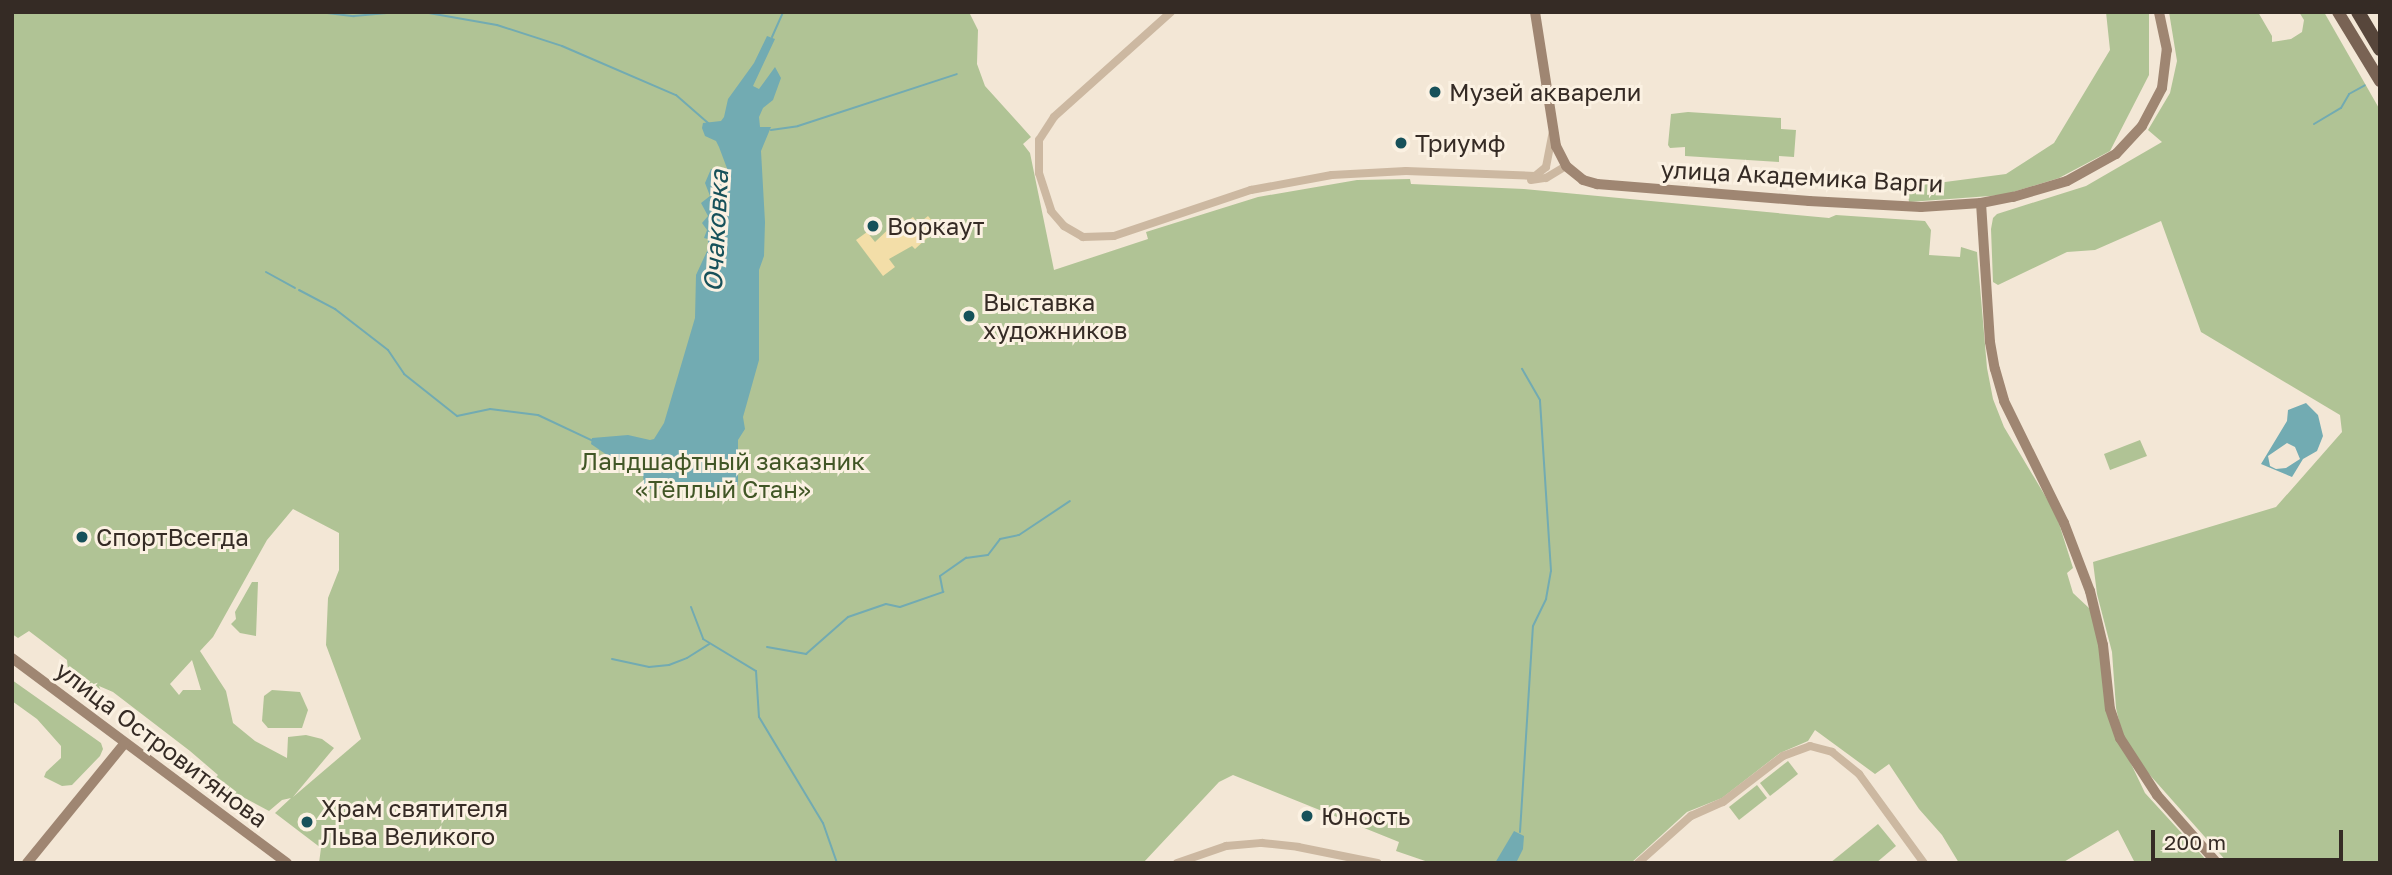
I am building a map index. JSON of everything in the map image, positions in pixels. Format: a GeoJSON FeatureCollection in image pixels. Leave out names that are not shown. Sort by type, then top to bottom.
{"type":"FeatureCollection","features":[{"type":"Feature","properties":{"kind":"highway"},"geometry":{"type":"LineString","coordinates":[[2358,12],[2380,49]]}},
{"type":"Feature","properties":{"kind":"main road"},"geometry":{"type":"LineString","coordinates":[[2338,12],[2380,81]]}},
{"type":"Feature","properties":{"kind":"street"},"geometry":{"type":"LineString","coordinates":[[1171,12],[1047,125],[1040,140],[1037,161],[1051,211],[1064,226],[1083,237],[1114,236],[1251,190],[1324,176],[1406,171],[1538,180],[1566,166],[1558,154],[1553,132],[1535,12]]}},
{"type":"Feature","properties":{"kind":"street","name":"улица Академика Варги"},"geometry":{"type":"LineString","coordinates":[[1566,166],[1583,180],[1611,185],[1921,207],[1981,203],[2067,181],[2089,172],[2130,141],[2147,118],[2162,88],[2166,50],[2160,12]]}},
{"type":"Feature","properties":{"kind":"street"},"geometry":{"type":"LineString","coordinates":[[2352,12],[2369,31]]}},
{"type":"Feature","properties":{"kind":"street"},"geometry":{"type":"LineString","coordinates":[[1511,177],[1535,176],[1544,170],[1553,132]]}},
{"type":"Feature","properties":{"kind":"street"},"geometry":{"type":"LineString","coordinates":[[1981,203],[1990,342],[1995,369],[2004,401],[2064,523],[2090,591],[2103,645],[2110,709],[2120,738],[2157,794],[2217,863]]}},
{"type":"Feature","properties":{"kind":"street","name":"улица Островитянова"},"geometry":{"type":"LineString","coordinates":[[12,658],[287,863]]}},
{"type":"Feature","properties":{"kind":"street"},"geometry":{"type":"LineString","coordinates":[[27,863],[125,743]]}},
{"type":"Feature","properties":{"kind":"street"},"geometry":{"type":"LineString","coordinates":[[1638,863],[1691,816],[1723,802],[1783,756],[1810,746],[1832,752],[1859,774],[1924,863]]}},
{"type":"Feature","properties":{"kind":"street"},"geometry":{"type":"LineString","coordinates":[[1177,863],[1214,849],[1262,843],[1298,847],[1377,863]]}},
{"type":"Feature","properties":{"kind":"green space","name":"Ландшафтный заказник «Тёплый Стан»"},"geometry":{"type":"Polygon","coordinates":[[[12,12],[969,12],[978,30],[977,64],[985,86],[1031,137],[1023,144],[1030,153],[1054,270],[1148,239],[1146,232],[1258,197],[1357,180],[1410,179],[1411,184],[1524,189],[1829,218],[1836,215],[1925,221],[1931,230],[1929,255],[1960,257],[1961,247],[1977,252],[1987,368],[1993,399],[2004,427],[2056,514],[2073,568],[2067,573],[2073,593],[2090,609],[2100,647],[2113,726],[2145,793],[2209,863],[2135,863],[2118,830],[2062,863],[1959,863],[1942,835],[1919,809],[1889,764],[1875,774],[1815,730],[1808,741],[1780,753],[1722,798],[1687,812],[1631,863],[1431,863],[1396,851],[1399,842],[1233,775],[1219,782],[1143,863],[319,863],[321,848],[275,813],[291,798],[282,800],[269,811],[241,796],[223,797],[212,782],[218,775],[190,751],[113,692],[99,686],[105,703],[98,708],[94,695],[76,684],[79,677],[74,670],[68,670],[67,660],[29,631],[18,638],[12,634],[12,12]],[[293,509],[267,540],[213,637],[200,651],[226,691],[233,723],[255,741],[287,758],[288,737],[306,735],[322,739],[334,748],[293,797],[361,739],[326,645],[328,598],[339,570],[339,533],[293,509]],[[192,660],[170,684],[179,695],[183,690],[201,690],[192,660]]]}},
{"type":"Feature","properties":{"kind":"green space"},"geometry":{"type":"Polygon","coordinates":[[[2106,12],[2149,12],[2149,75],[2110,151],[2059,178],[2003,195],[1909,202],[1907,187],[2006,174],[2054,143],[2110,50],[2106,12]]]}},
{"type":"Feature","properties":{"kind":"green space"},"geometry":{"type":"Polygon","coordinates":[[[2169,12],[2258,12],[2272,36],[2272,42],[2291,39],[2302,32],[2304,20],[2299,12],[2324,12],[2380,110],[2380,863],[2228,863],[2141,765],[2122,734],[2116,708],[2112,652],[2097,594],[2093,562],[2276,507],[2342,432],[2340,415],[2201,332],[2161,221],[2095,250],[2067,252],[1998,285],[1993,282],[1991,229],[1993,218],[1997,214],[2086,186],[2162,142],[2148,130],[2170,93],[2177,61],[2169,12]]]}},
{"type":"Feature","properties":{"kind":"green space"},"geometry":{"type":"Polygon","coordinates":[[[1688,112],[1781,118],[1781,129],[1796,130],[1794,157],[1779,156],[1779,162],[1685,156],[1685,147],[1670,148],[1668,145],[1671,114],[1688,112]]]}},
{"type":"Feature","properties":{"kind":"green space"},"geometry":{"type":"Polygon","coordinates":[[[2140,440],[2147,456],[2110,470],[2104,454],[2140,440]]]}},
{"type":"Feature","properties":{"kind":"green space"},"geometry":{"type":"Polygon","coordinates":[[[252,582],[258,582],[256,636],[240,633],[231,624],[236,619],[235,612],[252,582]]]}},
{"type":"Feature","properties":{"kind":"green space"},"geometry":{"type":"Polygon","coordinates":[[[12,680],[101,743],[103,749],[100,756],[72,785],[62,786],[44,777],[61,758],[61,746],[37,719],[12,701],[12,680]]]}},
{"type":"Feature","properties":{"kind":"green space"},"geometry":{"type":"Polygon","coordinates":[[[272,690],[300,692],[308,710],[302,728],[268,728],[262,721],[264,696],[272,690]]]}},
{"type":"Feature","properties":{"kind":"green space"},"geometry":{"type":"Polygon","coordinates":[[[1788,761],[1798,774],[1770,796],[1760,783],[1788,761]]]}},
{"type":"Feature","properties":{"kind":"green space"},"geometry":{"type":"Polygon","coordinates":[[[1757,785],[1767,798],[1739,820],[1729,807],[1757,785]]]}},
{"type":"Feature","properties":{"kind":"green space"},"geometry":{"type":"Polygon","coordinates":[[[1878,824],[1896,846],[1876,863],[1830,863],[1878,824]]]}},
{"type":"Feature","properties":{"kind":"sand"},"geometry":{"type":"Polygon","coordinates":[[[928,216],[938,228],[915,249],[912,246],[889,259],[895,267],[883,276],[856,240],[867,232],[875,242],[898,220],[902,225],[913,217],[918,224],[928,216]]]}},
{"type":"Feature","properties":{"kind":"water"},"geometry":{"type":"Polygon","coordinates":[[[767,36],[775,39],[753,86],[759,89],[775,67],[781,78],[773,100],[763,108],[759,117],[760,127],[771,127],[761,151],[765,222],[764,256],[759,270],[759,360],[743,417],[745,429],[738,440],[738,485],[733,488],[644,489],[643,473],[607,455],[591,444],[592,438],[628,435],[650,440],[654,439],[664,423],[695,318],[696,275],[708,249],[708,239],[704,238],[707,230],[702,223],[708,216],[701,203],[710,196],[705,183],[711,169],[718,169],[721,175],[728,171],[716,141],[705,136],[703,123],[721,121],[724,117],[728,99],[754,63],[767,36]]]}},
{"type":"Feature","properties":{"kind":"water"},"geometry":{"type":"Polygon","coordinates":[[[2306,403],[2318,415],[2323,436],[2317,451],[2303,459],[2292,477],[2261,464],[2287,421],[2288,410],[2306,403]],[[2287,443],[2268,456],[2270,466],[2276,469],[2286,468],[2300,459],[2295,447],[2287,443]]]}},
{"type":"Feature","properties":{"kind":"water"},"geometry":{"type":"Polygon","coordinates":[[[1514,831],[1524,836],[1523,849],[1516,863],[1495,863],[1514,831]]]}},
{"type":"Feature","properties":{"kind":"waterway"},"geometry":{"type":"LineString","coordinates":[[319,12],[354,16],[398,12]]}},
{"type":"Feature","properties":{"kind":"waterway"},"geometry":{"type":"LineString","coordinates":[[423,12],[497,25],[562,46],[676,95],[708,123]]}},
{"type":"Feature","properties":{"kind":"waterway","name":"Очаковка"},"geometry":{"type":"LineString","coordinates":[[772,37],[783,12]]}},
{"type":"Feature","properties":{"kind":"waterway"},"geometry":{"type":"LineString","coordinates":[[771,130],[798,126],[957,74]]}},
{"type":"Feature","properties":{"kind":"waterway"},"geometry":{"type":"LineString","coordinates":[[2314,124],[2341,108],[2349,94],[2365,85]]}},
{"type":"Feature","properties":{"kind":"waterway"},"geometry":{"type":"LineString","coordinates":[[266,272],[295,288]]}},
{"type":"Feature","properties":{"kind":"waterway"},"geometry":{"type":"LineString","coordinates":[[299,290],[335,309],[388,350],[404,374],[457,416],[490,409],[538,415],[591,440]]}},
{"type":"Feature","properties":{"kind":"waterway"},"geometry":{"type":"LineString","coordinates":[[1520,832],[1533,626],[1546,599],[1551,571],[1540,400],[1522,369]]}},
{"type":"Feature","properties":{"kind":"waterway"},"geometry":{"type":"LineString","coordinates":[[767,647],[806,654],[848,617],[886,604],[900,607],[943,592],[940,576],[966,558],[988,555],[1000,539],[1019,535],[1070,501]]}},
{"type":"Feature","properties":{"kind":"waterway","name":"Очаковка"},"geometry":{"type":"LineString","coordinates":[[691,607],[703,639],[756,671],[759,717],[823,823],[837,863]]}},
{"type":"Feature","properties":{"kind":"waterway"},"geometry":{"type":"LineString","coordinates":[[612,659],[649,667],[669,665],[687,658],[709,644]]}},
{"type":"Feature","properties":{"kind":"place","name":"Музей акварели"},"geometry":{"type":"Point","coordinates":[1435,92]}},
{"type":"Feature","properties":{"kind":"place","name":"Триумф"},"geometry":{"type":"Point","coordinates":[1401,143]}},
{"type":"Feature","properties":{"kind":"place","name":"Воркаут"},"geometry":{"type":"Point","coordinates":[873,226]}},
{"type":"Feature","properties":{"kind":"place","name":"Выставка художников"},"geometry":{"type":"Point","coordinates":[969,316]}},
{"type":"Feature","properties":{"kind":"place","name":"СпортВсегда"},"geometry":{"type":"Point","coordinates":[82,537]}},
{"type":"Feature","properties":{"kind":"place","name":"Юность"},"geometry":{"type":"Point","coordinates":[1307,816]}},
{"type":"Feature","properties":{"kind":"place","name":"Храм святителя Льва Великого"},"geometry":{"type":"Point","coordinates":[307,822]}}]}
